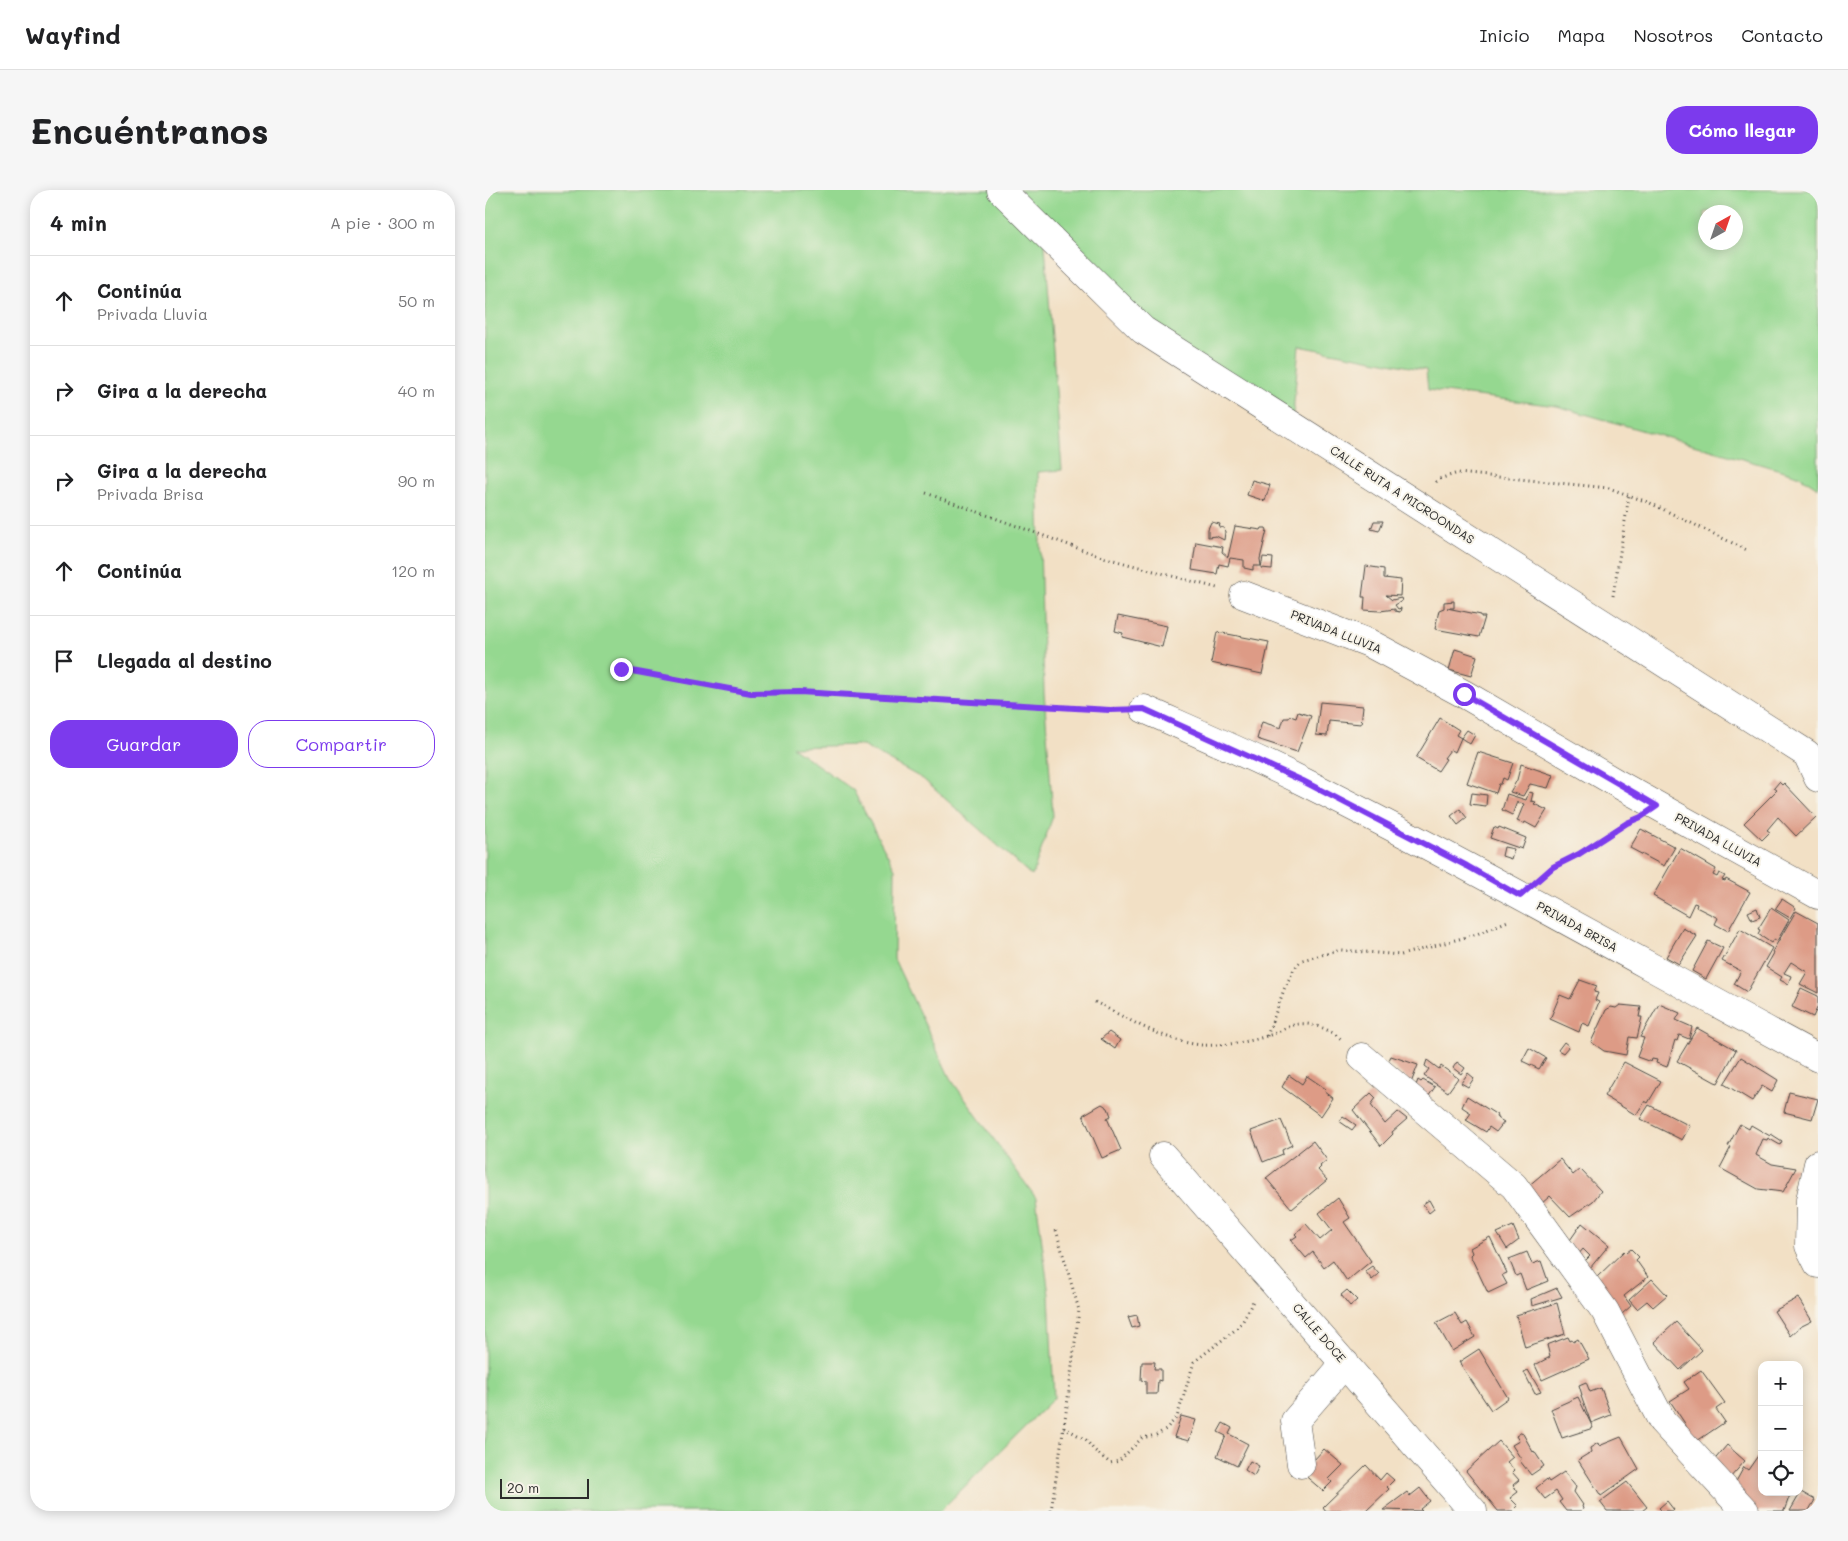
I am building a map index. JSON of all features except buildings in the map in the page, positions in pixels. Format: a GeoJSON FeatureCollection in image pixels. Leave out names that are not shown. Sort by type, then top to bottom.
{"type":"FeatureCollection","features":[{"type":"Feature","properties":{"kind":"street","name":"CALLE RUTA A MICROONDAS"},"geometry":{"type":"LineString","coordinates":[[1001,190],[1143,330],[1807,754],[1818,778]]}},
{"type":"Feature","properties":{"kind":"street","name":"PRIVADA LLUVIA"},"geometry":{"type":"LineString","coordinates":[[1244,596],[1369,643],[1464,694],[1657,806],[1818,895]]}},
{"type":"Feature","properties":{"kind":"street","name":"PRIVADA BRISA"},"geometry":{"type":"LineString","coordinates":[[1144,709],[1303,781],[1467,866],[1818,1058]]}},
{"type":"Feature","properties":{"kind":"street"},"geometry":{"type":"LineString","coordinates":[[1362,1057],[1514,1186],[1605,1311],[1662,1421],[1745,1511]]}},
{"type":"Feature","properties":{"kind":"street","name":"CALLE DOCE"},"geometry":{"type":"LineString","coordinates":[[1163,1156],[1345,1363],[1470,1510]]}},
{"type":"Feature","properties":{"kind":"street"},"geometry":{"type":"LineString","coordinates":[[1818,1164],[1810,1200],[1809,1246],[1818,1264]]}},
{"type":"Feature","properties":{"kind":"street"},"geometry":{"type":"LineString","coordinates":[[1301,1464],[1295,1421],[1345,1363]]}},
{"type":"Feature","properties":{"kind":"path"},"geometry":{"type":"LineString","coordinates":[[1418,506],[1439,479],[1458,473],[1609,488],[1651,503],[1749,551]]}},
{"type":"Feature","properties":{"kind":"path"},"geometry":{"type":"LineString","coordinates":[[926,493],[1102,557],[1244,596]]}},
{"type":"Feature","properties":{"kind":"path"},"geometry":{"type":"LineString","coordinates":[[1608,627],[1629,496]]}},
{"type":"Feature","properties":{"kind":"path"},"geometry":{"type":"LineString","coordinates":[[621,669],[751,693],[799,692],[1110,710],[1144,709]]}},
{"type":"Feature","properties":{"kind":"path"},"geometry":{"type":"LineString","coordinates":[[1267,1036],[1285,987],[1294,969],[1303,960],[1341,950],[1401,954],[1477,934],[1530,901],[1553,867],[1579,854],[1657,806]]}},
{"type":"Feature","properties":{"kind":"path"},"geometry":{"type":"LineString","coordinates":[[1095,1002],[1147,1029],[1191,1043],[1218,1045],[1244,1042],[1267,1036],[1298,1024],[1318,1026],[1338,1036],[1362,1057]]}},
{"type":"Feature","properties":{"kind":"path"},"geometry":{"type":"LineString","coordinates":[[1051,1511],[1079,1310],[1056,1230]]}},
{"type":"Feature","properties":{"kind":"path"},"geometry":{"type":"LineString","coordinates":[[1064,1427],[1086,1440],[1094,1450],[1110,1463],[1119,1461],[1142,1438],[1156,1435],[1166,1429],[1177,1416],[1194,1362],[1235,1330],[1243,1321],[1254,1300],[1270,1278]]}},
{"type":"Feature","properties":{"kind":"green space"},"geometry":{"type":"Polygon","coordinates":[[[485,190],[1818,190],[1818,488],[1798,475],[1557,406],[1428,390],[1426,370],[1299,346],[1292,425],[1143,330],[1044,232],[1062,470],[1038,472],[1044,692],[1053,816],[1032,876],[923,779],[861,745],[792,747],[853,790],[895,869],[894,959],[950,1078],[1036,1198],[1049,1295],[1054,1398],[940,1511],[485,1511],[485,190]]]}},
{"type":"Feature","properties":{"kind":"route"},"geometry":{"type":"LineString","coordinates":[[621,669],[751,693],[799,692],[1110,710],[1144,709],[1303,781],[1467,866],[1520,896],[1553,867],[1579,854],[1657,806],[1464,694]]}}]}
